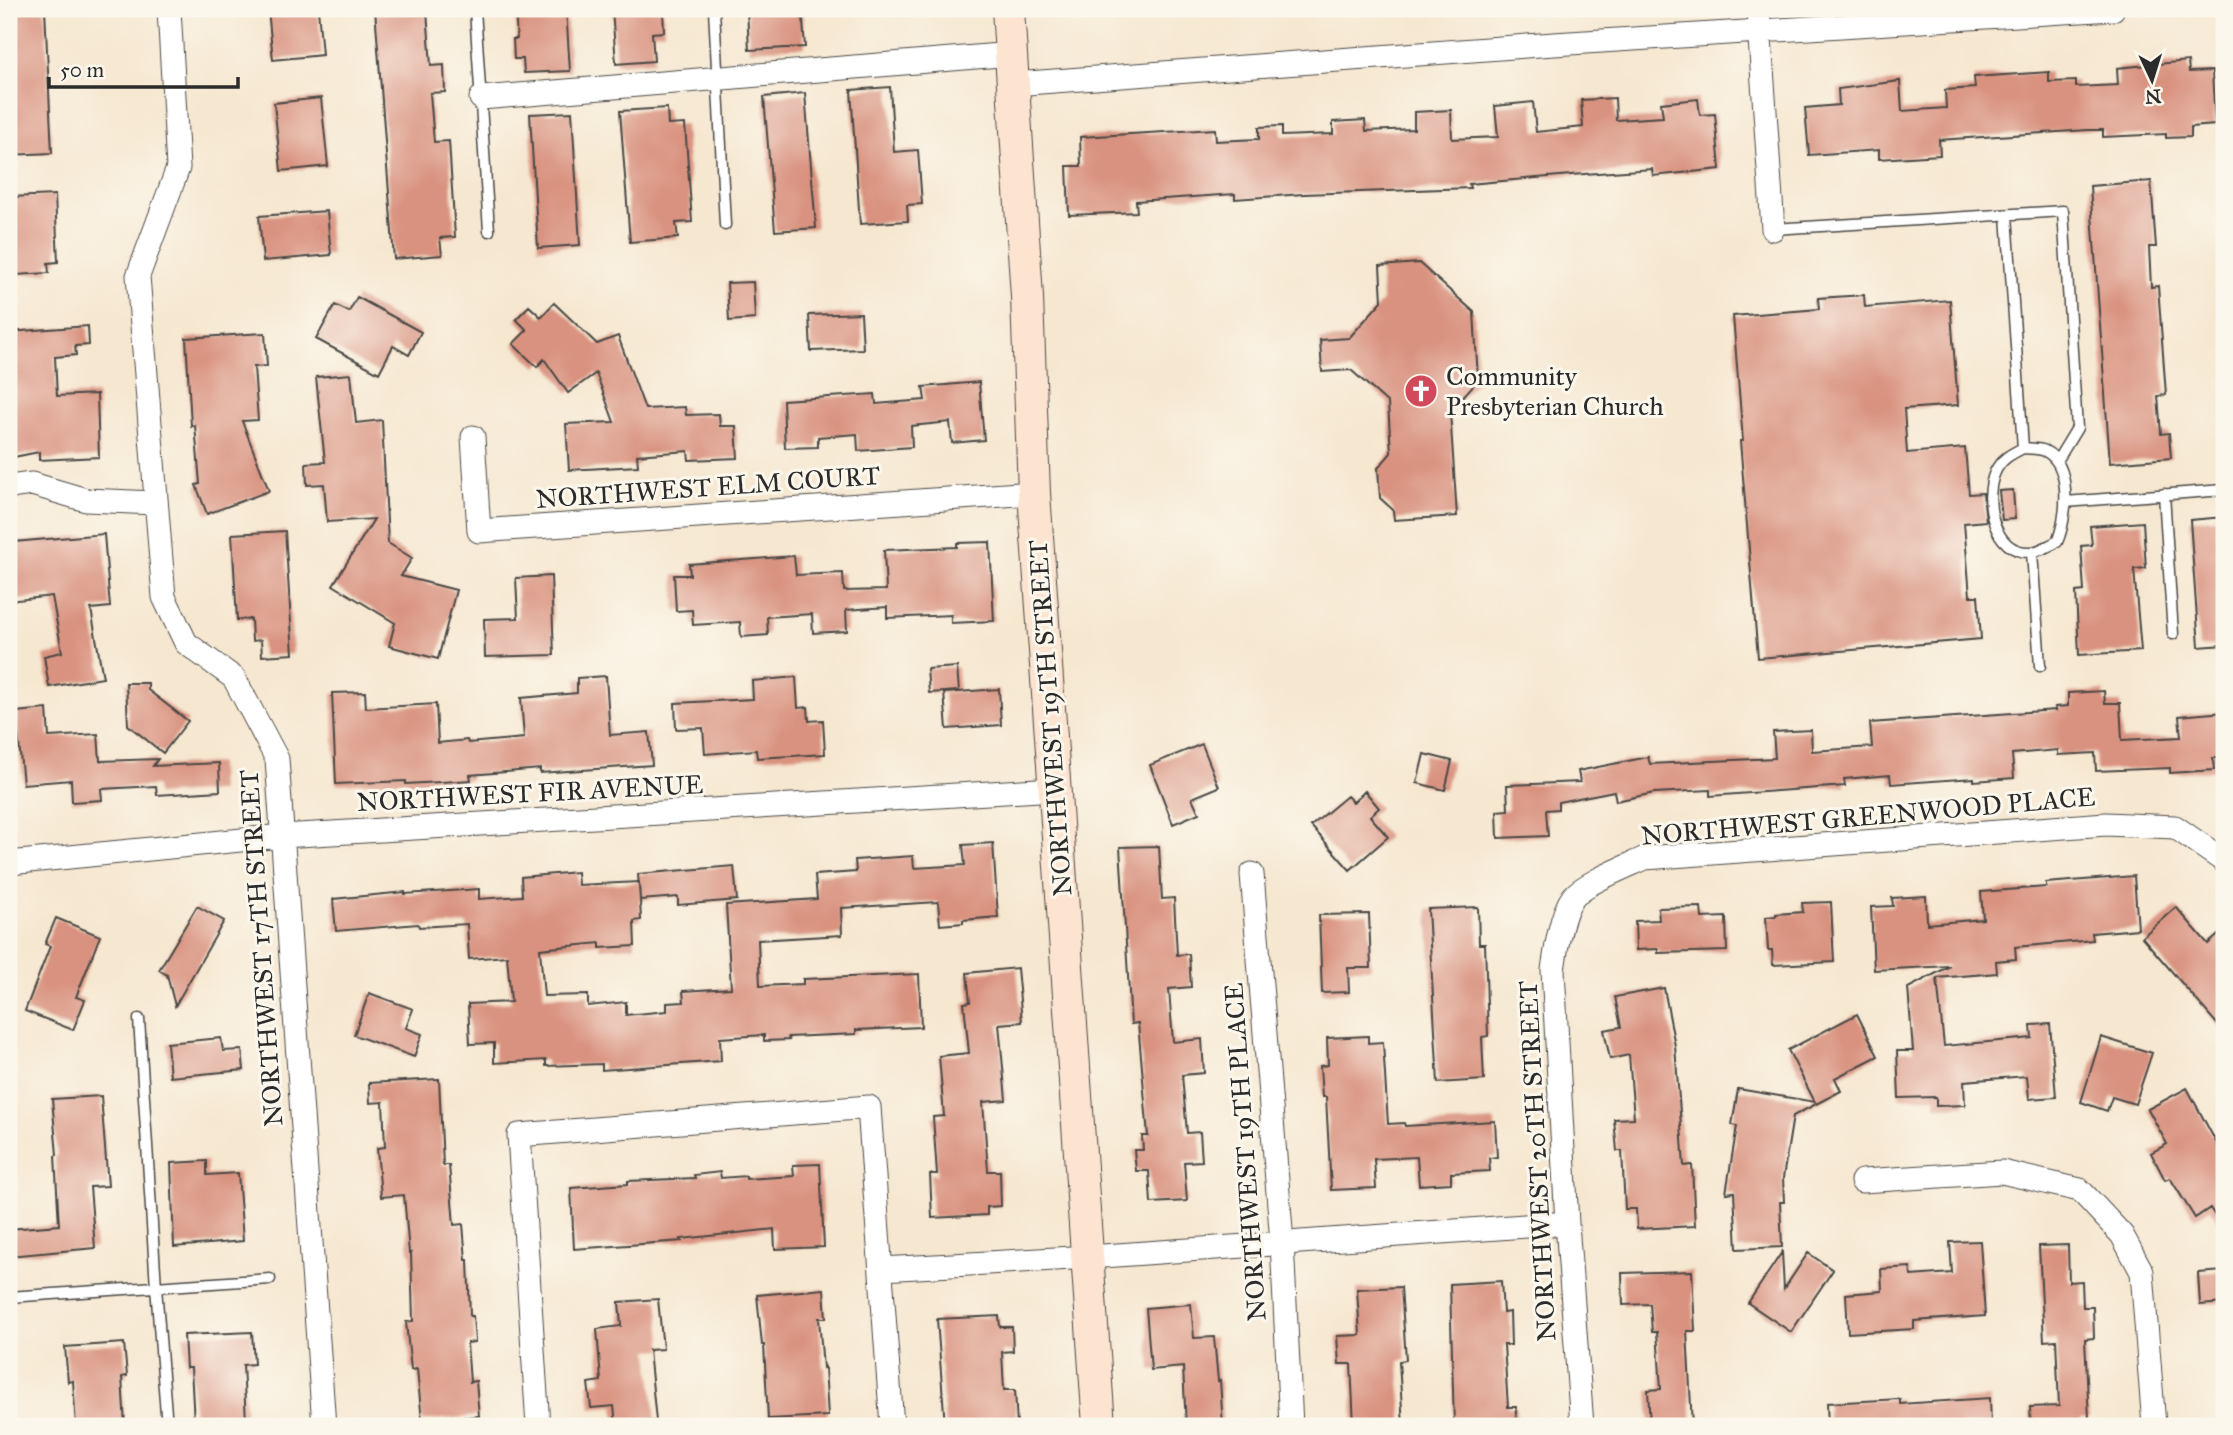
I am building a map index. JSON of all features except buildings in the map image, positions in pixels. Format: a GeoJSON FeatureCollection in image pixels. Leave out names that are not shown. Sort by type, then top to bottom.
{"type":"FeatureCollection","features":[{"type":"Feature","properties":{"kind":"main road","name":"NORTHWEST 19TH STREET"},"geometry":{"type":"LineString","coordinates":[[1009,9],[1027,297],[1034,493],[1099,1426]]}},
{"type":"Feature","properties":{"kind":"street","name":"NORTHWEST 17TH STREET"},"geometry":{"type":"LineString","coordinates":[[169,9],[178,168],[138,276],[164,597],[186,643],[234,678],[277,758],[324,1426]]}},
{"type":"Feature","properties":{"kind":"street"},"geometry":{"type":"LineString","coordinates":[[481,98],[719,79],[1013,69],[1554,44],[1759,20],[2113,9]]}},
{"type":"Feature","properties":{"kind":"street"},"geometry":{"type":"LineString","coordinates":[[1759,20],[1773,229]]}},
{"type":"Feature","properties":{"kind":"street","name":"NORTHWEST ELM COURT"},"geometry":{"type":"LineString","coordinates":[[473,437],[479,531],[1034,493]]}},
{"type":"Feature","properties":{"kind":"street"},"geometry":{"type":"LineString","coordinates":[[9,487],[32,484],[86,500],[155,503]]}},
{"type":"Feature","properties":{"kind":"street","name":"NORTHWEST FIR AVENUE"},"geometry":{"type":"LineString","coordinates":[[9,863],[282,836],[1055,789]]}},
{"type":"Feature","properties":{"kind":"street","name":"NORTHWEST GREENWOOD PLACE"},"geometry":{"type":"LineString","coordinates":[[1574,896],[1607,874],[1645,859],[2106,824],[2175,827],[2224,862]]}},
{"type":"Feature","properties":{"kind":"street","name":"NORTHWEST 19TH PLACE"},"geometry":{"type":"LineString","coordinates":[[1252,874],[1282,1242],[1291,1426]]}},
{"type":"Feature","properties":{"kind":"street","name":"NORTHWEST 20TH STREET"},"geometry":{"type":"LineString","coordinates":[[1574,896],[1559,930],[1553,970],[1582,1426]]}},
{"type":"Feature","properties":{"kind":"street"},"geometry":{"type":"LineString","coordinates":[[538,1426],[519,1135],[869,1107],[892,1426]]}},
{"type":"Feature","properties":{"kind":"street"},"geometry":{"type":"LineString","coordinates":[[1862,1181],[2002,1172],[2080,1190],[2122,1235],[2142,1272],[2154,1426]]}},
{"type":"Feature","properties":{"kind":"street"},"geometry":{"type":"LineString","coordinates":[[882,1269],[1567,1223]]}},
{"type":"Feature","properties":{"kind":"lane"},"geometry":{"type":"LineString","coordinates":[[475,9],[489,231]]}},
{"type":"Feature","properties":{"kind":"lane"},"geometry":{"type":"LineString","coordinates":[[714,9],[725,225]]}},
{"type":"Feature","properties":{"kind":"lane"},"geometry":{"type":"LineString","coordinates":[[1773,229],[2063,211],[2077,428],[2057,461]]}},
{"type":"Feature","properties":{"kind":"lane"},"geometry":{"type":"LineString","coordinates":[[2007,215],[2023,448]]}},
{"type":"Feature","properties":{"kind":"lane"},"geometry":{"type":"LineString","coordinates":[[2023,448],[2044,450],[2057,461],[2063,479],[2065,502],[2064,526],[2057,542],[2032,552],[2008,547],[1996,532],[1991,487],[1996,470],[2007,455],[2023,448]]}},
{"type":"Feature","properties":{"kind":"lane"},"geometry":{"type":"LineString","coordinates":[[2065,502],[2224,490]]}},
{"type":"Feature","properties":{"kind":"lane"},"geometry":{"type":"LineString","coordinates":[[2164,494],[2173,634]]}},
{"type":"Feature","properties":{"kind":"lane"},"geometry":{"type":"LineString","coordinates":[[2032,552],[2040,666]]}},
{"type":"Feature","properties":{"kind":"lane"},"geometry":{"type":"LineString","coordinates":[[139,1019],[167,1426]]}},
{"type":"Feature","properties":{"kind":"lane"},"geometry":{"type":"LineString","coordinates":[[9,1297],[270,1279]]}},
{"type":"Feature","properties":{"kind":"place","name":"Community Presbyterian Church"},"geometry":{"type":"Point","coordinates":[1421,391]}}]}
